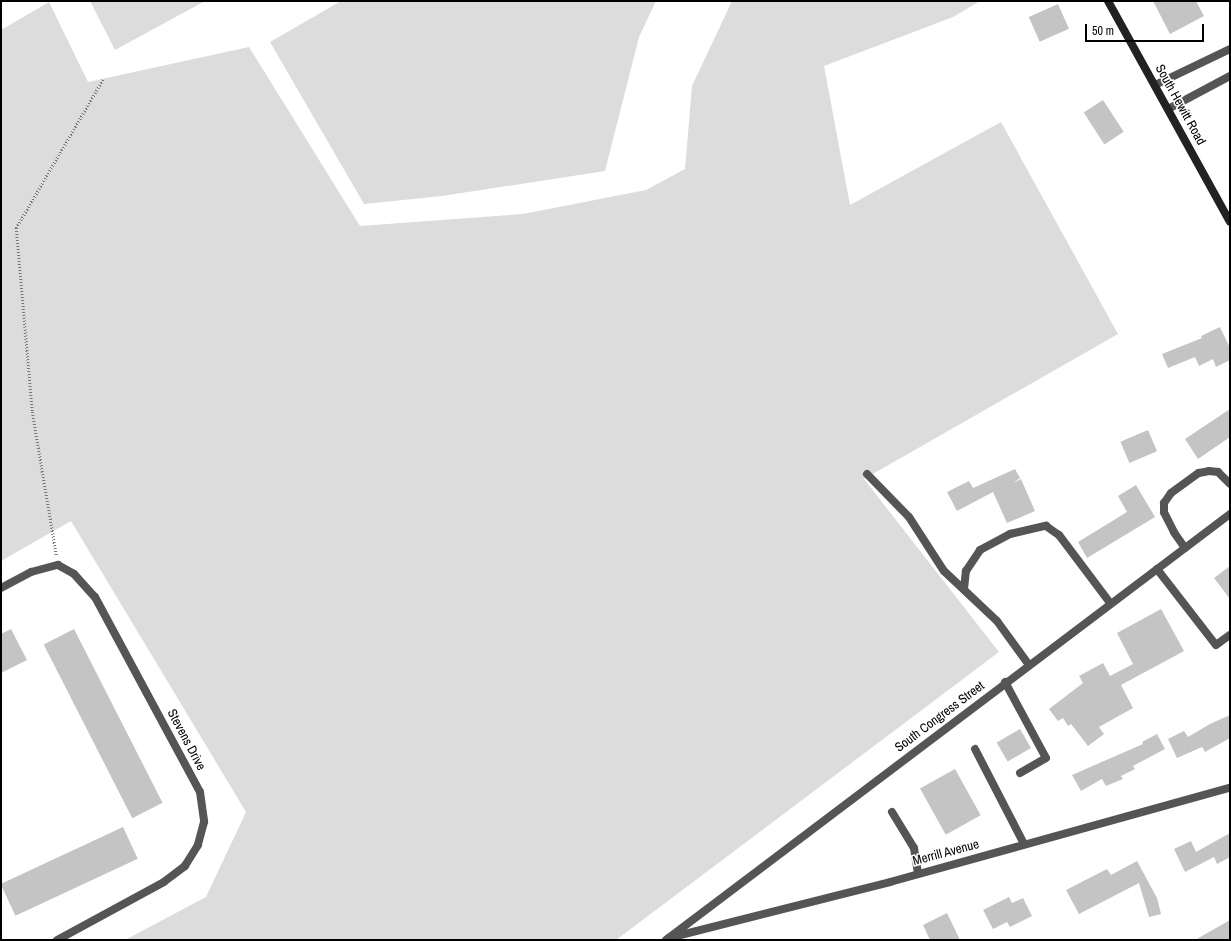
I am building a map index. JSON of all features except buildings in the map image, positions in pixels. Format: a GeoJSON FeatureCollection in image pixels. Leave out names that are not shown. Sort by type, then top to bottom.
{"type":"FeatureCollection","features":[{"type":"Feature","properties":{"kind":"main road","name":"South Hewitt Road"},"geometry":{"type":"LineString","coordinates":[[1108,1],[1230,222]]}},
{"type":"Feature","properties":{"kind":"street"},"geometry":{"type":"LineString","coordinates":[[1154,85],[1230,49]]}},
{"type":"Feature","properties":{"kind":"street"},"geometry":{"type":"LineString","coordinates":[[1168,109],[1230,76]]}},
{"type":"Feature","properties":{"kind":"street"},"geometry":{"type":"LineString","coordinates":[[1185,548],[1174,532],[1164,512],[1164,503],[1171,493],[1199,473],[1209,471],[1218,472],[1230,484]]}},
{"type":"Feature","properties":{"kind":"street"},"geometry":{"type":"LineString","coordinates":[[867,474],[909,517],[944,570],[997,621],[1029,665]]}},
{"type":"Feature","properties":{"kind":"street","name":"South Congress Street"},"geometry":{"type":"LineString","coordinates":[[667,939],[1005,682],[1230,514]]}},
{"type":"Feature","properties":{"kind":"street"},"geometry":{"type":"LineString","coordinates":[[964,589],[966,571],[980,550],[1010,534],[1046,526],[1059,536],[1110,603]]}},
{"type":"Feature","properties":{"kind":"street"},"geometry":{"type":"LineString","coordinates":[[1,588],[31,572],[58,565]]}},
{"type":"Feature","properties":{"kind":"street","name":"Stevens Drive"},"geometry":{"type":"LineString","coordinates":[[57,940],[164,882],[185,866],[198,845],[204,822],[200,792],[95,597],[74,574],[58,565]]}},
{"type":"Feature","properties":{"kind":"street"},"geometry":{"type":"LineString","coordinates":[[1157,569],[1216,645],[1230,635]]}},
{"type":"Feature","properties":{"kind":"street"},"geometry":{"type":"LineString","coordinates":[[1005,682],[1046,758],[1020,773]]}},
{"type":"Feature","properties":{"kind":"street"},"geometry":{"type":"LineString","coordinates":[[975,749],[1024,844]]}},
{"type":"Feature","properties":{"kind":"street","name":"Merrill Avenue"},"geometry":{"type":"LineString","coordinates":[[667,939],[918,874],[1230,788]]}},
{"type":"Feature","properties":{"kind":"street"},"geometry":{"type":"LineString","coordinates":[[892,812],[914,848],[918,874]]}},
{"type":"Feature","properties":{"kind":"path"},"geometry":{"type":"LineString","coordinates":[[58,565],[32,411],[16,228],[102,79]]}},
{"type":"Feature","properties":{"kind":"shaded area"},"geometry":{"type":"Polygon","coordinates":[[[90,1],[205,1],[115,50],[90,1]]]}},
{"type":"Feature","properties":{"kind":"shaded area"},"geometry":{"type":"Polygon","coordinates":[[[341,1],[656,1],[639,37],[605,171],[442,196],[364,204],[270,42],[341,1]]]}},
{"type":"Feature","properties":{"kind":"shaded area"},"geometry":{"type":"Polygon","coordinates":[[[732,1],[980,1],[953,17],[824,66],[850,205],[1001,122],[1118,334],[864,479],[999,652],[616,940],[125,940],[206,897],[246,812],[71,521],[1,561],[1,30],[49,2],[88,82],[249,47],[360,226],[523,214],[646,190],[685,169],[692,86],[732,1]]]}}]}
